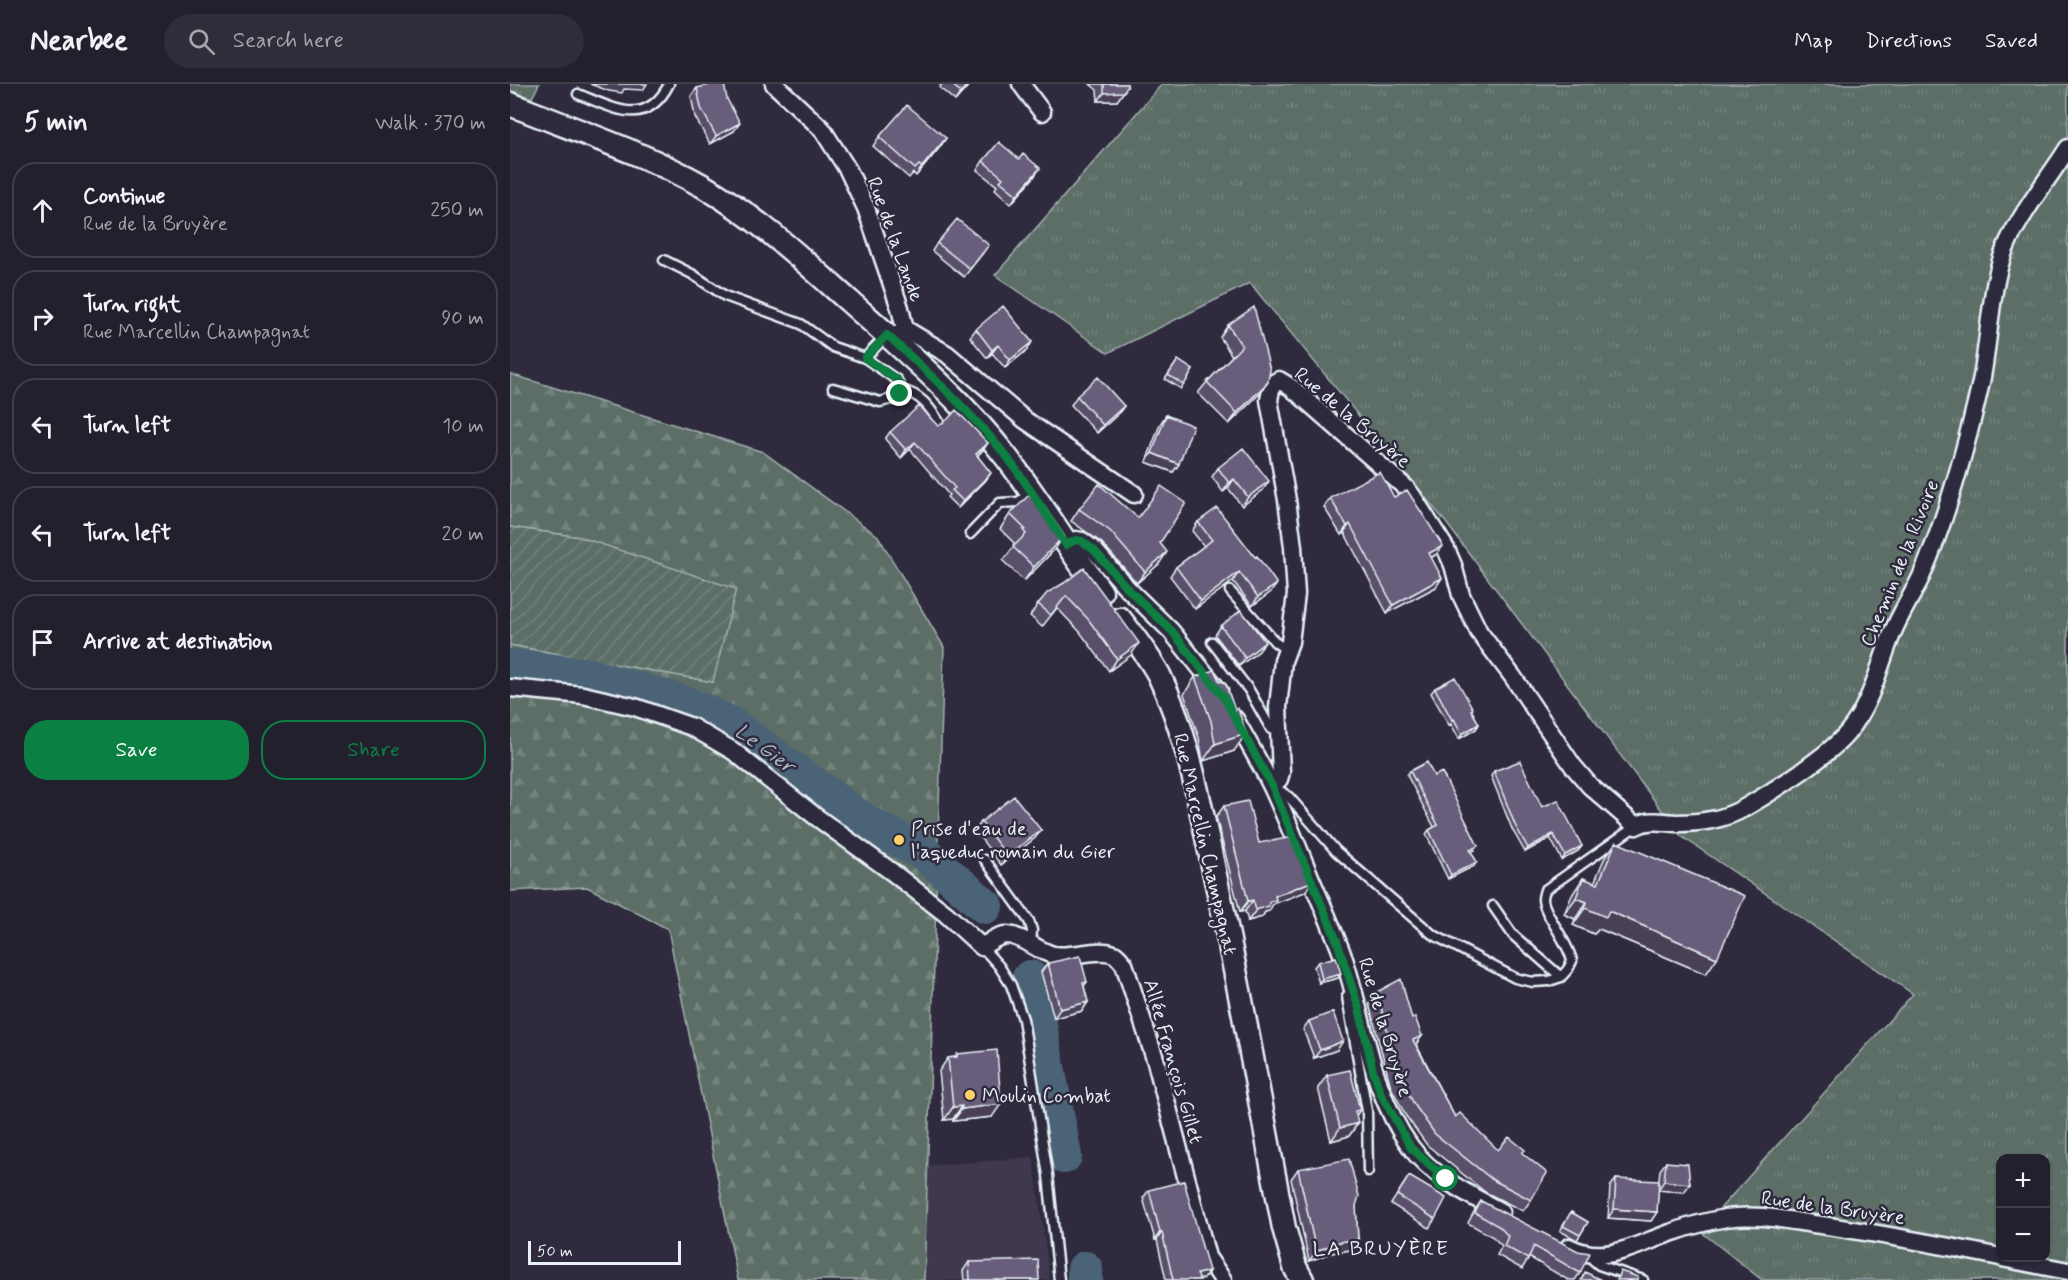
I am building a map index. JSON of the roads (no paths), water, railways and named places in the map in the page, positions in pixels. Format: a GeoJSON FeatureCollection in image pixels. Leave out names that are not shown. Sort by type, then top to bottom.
{"type":"FeatureCollection","features":[{"type":"Feature","properties":{"kind":"main road","name":"Rue Marcellin Champagnat"},"geometry":{"type":"LineString","coordinates":[[510,104],[650,161],[702,186],[759,224],[895,335],[969,413],[1007,458],[1066,545],[1145,652],[1158,674],[1180,728],[1192,773],[1232,952],[1284,1228],[1294,1267],[1302,1280]]}},
{"type":"Feature","properties":{"kind":"street","name":"Rue de la Lande"},"geometry":{"type":"LineString","coordinates":[[774,84],[822,129],[848,170],[866,208],[895,335]]}},
{"type":"Feature","properties":{"kind":"street"},"geometry":{"type":"LineString","coordinates":[[1022,84],[1042,112]]}},
{"type":"Feature","properties":{"kind":"street","name":"Chemin de la Rivoire"},"geometry":{"type":"LineString","coordinates":[[1636,826],[1647,822],[1700,822],[1720,819],[1745,808],[1822,756],[1847,734],[1862,712],[1893,632],[1921,578],[1949,504],[1981,379],[2002,257],[2009,240],[2068,148]]}},
{"type":"Feature","properties":{"kind":"street"},"geometry":{"type":"LineString","coordinates":[[895,335],[947,354],[1025,420],[1134,494]]}},
{"type":"Feature","properties":{"kind":"street","name":"Rue de la Bruyère"},"geometry":{"type":"LineString","coordinates":[[1272,786],[1279,779],[1281,772],[1278,707],[1283,661],[1290,642],[1296,594],[1287,500],[1269,400],[1272,384],[1279,380],[1406,488],[1446,549],[1465,604],[1479,632],[1513,677],[1573,766],[1607,803],[1636,826]]}},
{"type":"Feature","properties":{"kind":"street","name":"Rue de la Bruyère"},"geometry":{"type":"LineString","coordinates":[[1066,545],[1076,540],[1088,545],[1128,589],[1172,631],[1224,698],[1272,786],[1337,941],[1354,991],[1373,1071],[1393,1118],[1411,1148],[1446,1179],[1472,1197],[1514,1218]]}},
{"type":"Feature","properties":{"kind":"street"},"geometry":{"type":"LineString","coordinates":[[510,688],[584,695],[635,707],[692,727],[733,751],[946,914],[982,947]]}},
{"type":"Feature","properties":{"kind":"street","name":"Allée François Gillet"},"geometry":{"type":"LineString","coordinates":[[982,947],[1007,935],[1054,955],[1070,956],[1103,952],[1116,954],[1124,964],[1156,1062],[1207,1257],[1219,1279]]}},
{"type":"Feature","properties":{"kind":"street","name":"Rue de la Bruyère"},"geometry":{"type":"LineString","coordinates":[[1555,1240],[1576,1251],[1591,1255],[1607,1255],[1625,1251],[1673,1232],[1727,1218],[1758,1216],[1908,1238],[1996,1256]]}},
{"type":"Feature","properties":{"kind":"street","name":"Rue de la Bruyère"},"geometry":{"type":"LineString","coordinates":[[2025,1262],[2068,1271]]}},
{"type":"Feature","properties":{"kind":"lane"},"geometry":{"type":"LineString","coordinates":[[578,94],[621,111],[634,112],[652,106],[659,100],[669,84]]}},
{"type":"Feature","properties":{"kind":"lane"},"geometry":{"type":"LineString","coordinates":[[664,260],[692,274],[725,296],[801,324],[833,348],[865,358],[897,380],[901,390]]}},
{"type":"Feature","properties":{"kind":"lane"},"geometry":{"type":"LineString","coordinates":[[865,358],[895,335]]}},
{"type":"Feature","properties":{"kind":"lane"},"geometry":{"type":"LineString","coordinates":[[833,388],[880,402],[896,398],[901,390]]}},
{"type":"Feature","properties":{"kind":"lane"},"geometry":{"type":"LineString","coordinates":[[901,390],[916,394],[939,422]]}},
{"type":"Feature","properties":{"kind":"lane"},"geometry":{"type":"LineString","coordinates":[[970,534],[1000,503],[1018,502],[1032,493]]}},
{"type":"Feature","properties":{"kind":"lane"},"geometry":{"type":"LineString","coordinates":[[1230,591],[1275,642],[1286,650]]}},
{"type":"Feature","properties":{"kind":"lane"},"geometry":{"type":"LineString","coordinates":[[1212,642],[1249,690],[1271,729],[1279,732]]}},
{"type":"Feature","properties":{"kind":"lane"},"geometry":{"type":"LineString","coordinates":[[1272,786],[1279,788],[1288,797],[1336,851],[1432,934],[1515,978],[1533,982],[1549,981],[1561,976],[1572,961],[1570,952],[1546,908],[1543,899],[1545,890],[1636,826]]}},
{"type":"Feature","properties":{"kind":"lane"},"geometry":{"type":"LineString","coordinates":[[985,860],[1029,921],[1032,930],[1031,945]]}},
{"type":"Feature","properties":{"kind":"lane"},"geometry":{"type":"LineString","coordinates":[[1493,906],[1513,935],[1561,976]]}},
{"type":"Feature","properties":{"kind":"lane"},"geometry":{"type":"LineString","coordinates":[[982,947],[999,966],[1011,985],[1023,1019],[1048,1175],[1059,1280]]}},
{"type":"Feature","properties":{"kind":"lane"},"geometry":{"type":"LineString","coordinates":[[1354,991],[1349,993],[1348,1002],[1367,1111],[1368,1171]]}},
{"type":"Feature","properties":{"kind":"lane","name":"Rue de la Bruyère"},"geometry":{"type":"LineString","coordinates":[[1591,1255],[1599,1265],[1643,1280]]}},
{"type":"Feature","properties":{"kind":"waterway","name":"Le Gier"},"geometry":{"type":"LineString","coordinates":[[510,667],[590,676],[681,702],[729,723],[865,822],[924,853],[985,906]]}},
{"type":"Feature","properties":{"kind":"waterway","name":"Le Gier"},"geometry":{"type":"LineString","coordinates":[[1030,978],[1064,1156]]}},
{"type":"Feature","properties":{"kind":"waterway","name":"Le Gier"},"geometry":{"type":"LineString","coordinates":[[1085,1269],[1085,1280]]}},
{"type":"Feature","properties":{"kind":"place","name":"Prise d'eau de l'aqueduc romain du Gier"},"geometry":{"type":"Point","coordinates":[899,840]}},
{"type":"Feature","properties":{"kind":"place","name":"Moulin Combat"},"geometry":{"type":"Point","coordinates":[970,1095]}},
{"type":"Feature","properties":{"kind":"district","name":"LA BRUYÈRE"},"geometry":{"type":"Point","coordinates":[1381,1248]}}]}
